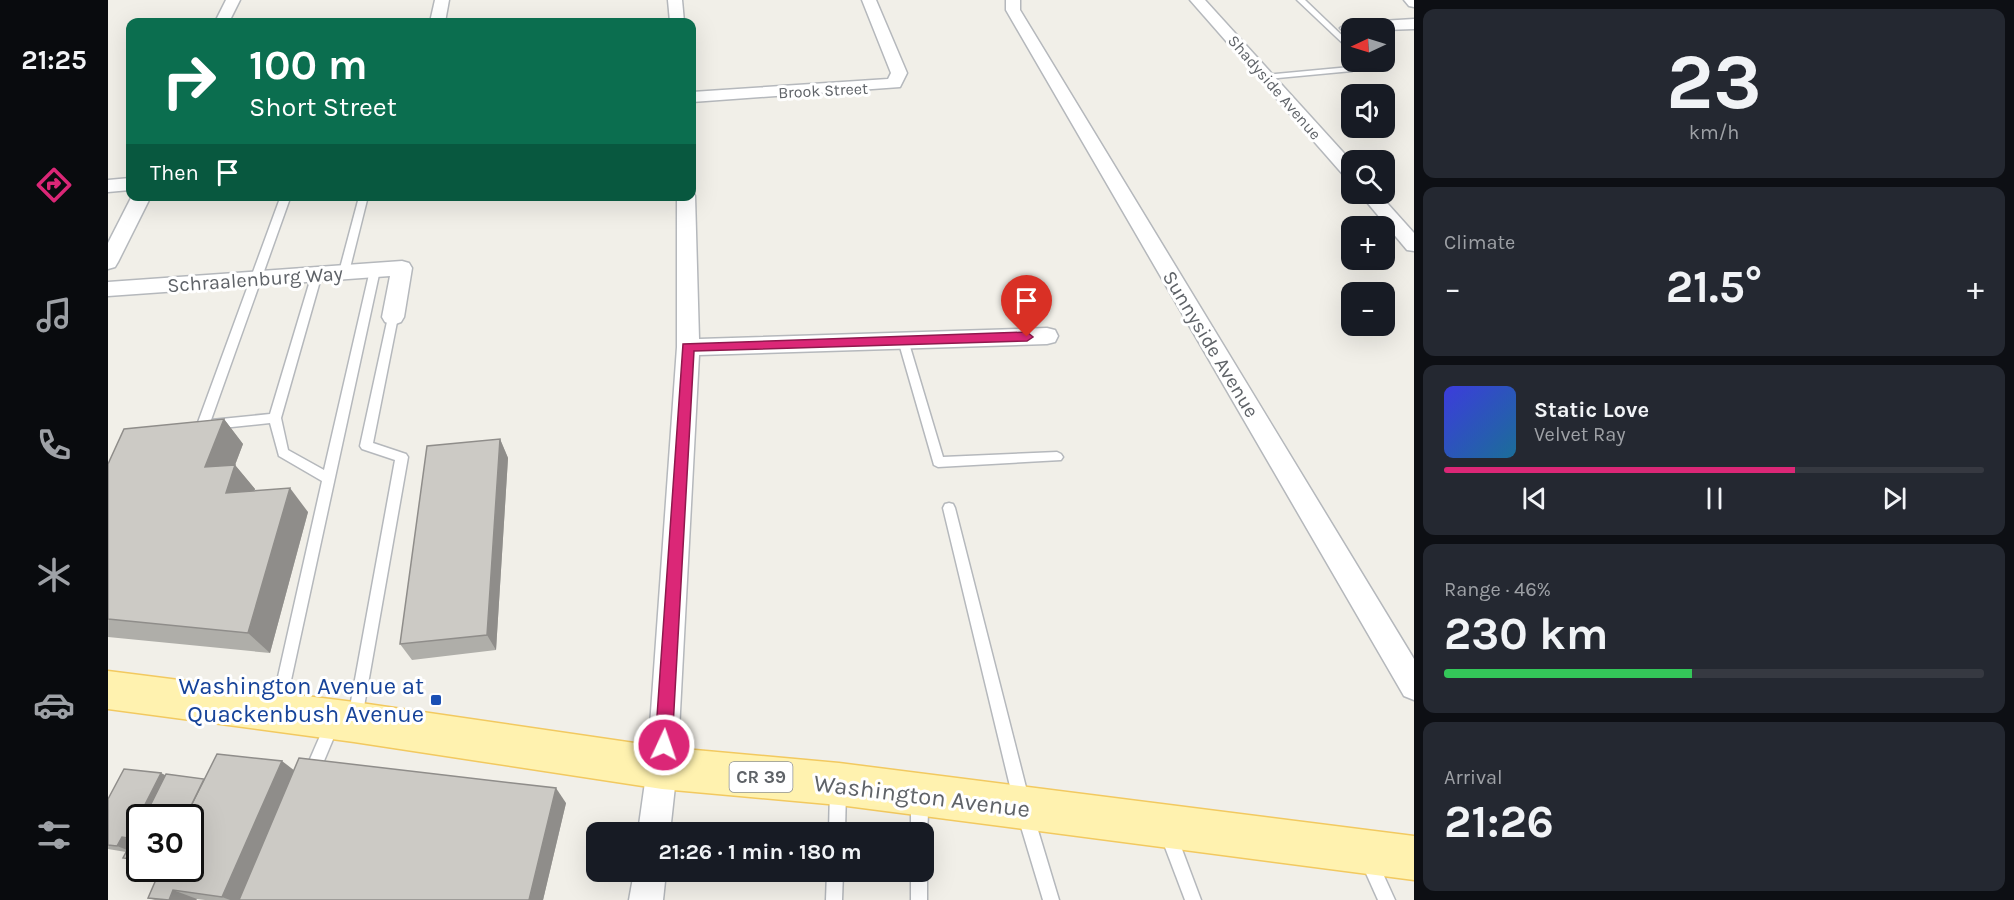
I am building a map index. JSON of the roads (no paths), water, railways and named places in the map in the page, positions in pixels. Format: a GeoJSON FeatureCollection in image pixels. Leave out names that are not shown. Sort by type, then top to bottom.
{"type":"FeatureCollection","features":[{"type":"Feature","properties":{"kind":"main road","name":"Washington Avenue"},"geometry":{"type":"LineString","coordinates":[[108,690],[344,721],[662,768],[839,784],[919,814],[1023,807],[1414,858]]}},
{"type":"Feature","properties":{"kind":"street"},"geometry":{"type":"LineString","coordinates":[[224,18],[232,0]]}},
{"type":"Feature","properties":{"kind":"street"},"geometry":{"type":"LineString","coordinates":[[439,18],[442,0]]}},
{"type":"Feature","properties":{"kind":"street"},"geometry":{"type":"LineString","coordinates":[[675,0],[677,18]]}},
{"type":"Feature","properties":{"kind":"street","name":"Brook Street"},"geometry":{"type":"LineString","coordinates":[[696,97],[894,84],[899,73],[869,0]]}},
{"type":"Feature","properties":{"kind":"street","name":"Sunnyside Avenue"},"geometry":{"type":"LineString","coordinates":[[1012,0],[1013,10],[1414,686]]}},
{"type":"Feature","properties":{"kind":"street","name":"Shadyside Avenue"},"geometry":{"type":"LineString","coordinates":[[1197,0],[1341,162]]}},
{"type":"Feature","properties":{"kind":"street"},"geometry":{"type":"LineString","coordinates":[[1395,25],[1414,24]]}},
{"type":"Feature","properties":{"kind":"street"},"geometry":{"type":"LineString","coordinates":[[108,186],[126,184]]}},
{"type":"Feature","properties":{"kind":"street"},"geometry":{"type":"LineString","coordinates":[[108,262],[139,201]]}},
{"type":"Feature","properties":{"kind":"street"},"geometry":{"type":"LineString","coordinates":[[655,822],[662,768],[688,347],[686,201]]}},
{"type":"Feature","properties":{"kind":"street"},"geometry":{"type":"LineString","coordinates":[[1378,204],[1414,245]]}},
{"type":"Feature","properties":{"kind":"street","name":"Schraalenburg Way"},"geometry":{"type":"LineString","coordinates":[[108,289],[402,268],[393,316]]}},
{"type":"Feature","properties":{"kind":"street"},"geometry":{"type":"LineString","coordinates":[[688,347],[1047,336]]}},
{"type":"Feature","properties":{"kind":"street"},"geometry":{"type":"LineString","coordinates":[[646,900],[649,882]]}},
{"type":"Feature","properties":{"kind":"lane"},"geometry":{"type":"LineString","coordinates":[[1302,0],[1341,39]]}},
{"type":"Feature","properties":{"kind":"lane"},"geometry":{"type":"LineString","coordinates":[[1266,77],[1341,70]]}},
{"type":"Feature","properties":{"kind":"lane"},"geometry":{"type":"LineString","coordinates":[[275,418],[203,425],[284,201]]}},
{"type":"Feature","properties":{"kind":"lane"},"geometry":{"type":"LineString","coordinates":[[344,272],[363,201]]}},
{"type":"Feature","properties":{"kind":"lane"},"geometry":{"type":"LineString","coordinates":[[277,713],[375,270]]}},
{"type":"Feature","properties":{"kind":"lane"},"geometry":{"type":"LineString","coordinates":[[317,274],[275,418],[283,453],[329,479]]}},
{"type":"Feature","properties":{"kind":"lane"},"geometry":{"type":"LineString","coordinates":[[303,794],[344,721],[402,457],[366,446],[393,316]]}},
{"type":"Feature","properties":{"kind":"lane"},"geometry":{"type":"LineString","coordinates":[[903,340],[938,462],[1057,457]]}},
{"type":"Feature","properties":{"kind":"lane"},"geometry":{"type":"LineString","coordinates":[[949,508],[1023,807],[1052,900]]}},
{"type":"Feature","properties":{"kind":"lane"},"geometry":{"type":"LineString","coordinates":[[837,822],[839,784]]}},
{"type":"Feature","properties":{"kind":"lane"},"geometry":{"type":"LineString","coordinates":[[1165,826],[1193,900]]}},
{"type":"Feature","properties":{"kind":"lane"},"geometry":{"type":"LineString","coordinates":[[1364,852],[1387,900]]}},
{"type":"Feature","properties":{"kind":"lane"},"geometry":{"type":"LineString","coordinates":[[834,900],[835,882]]}},
{"type":"Feature","properties":{"kind":"lane"},"geometry":{"type":"LineString","coordinates":[[919,882],[919,900]]}},
{"type":"Feature","properties":{"kind":"place","name":"Washington Avenue at Quackenbush Avenue"},"geometry":{"type":"Point","coordinates":[436,700]}}]}
